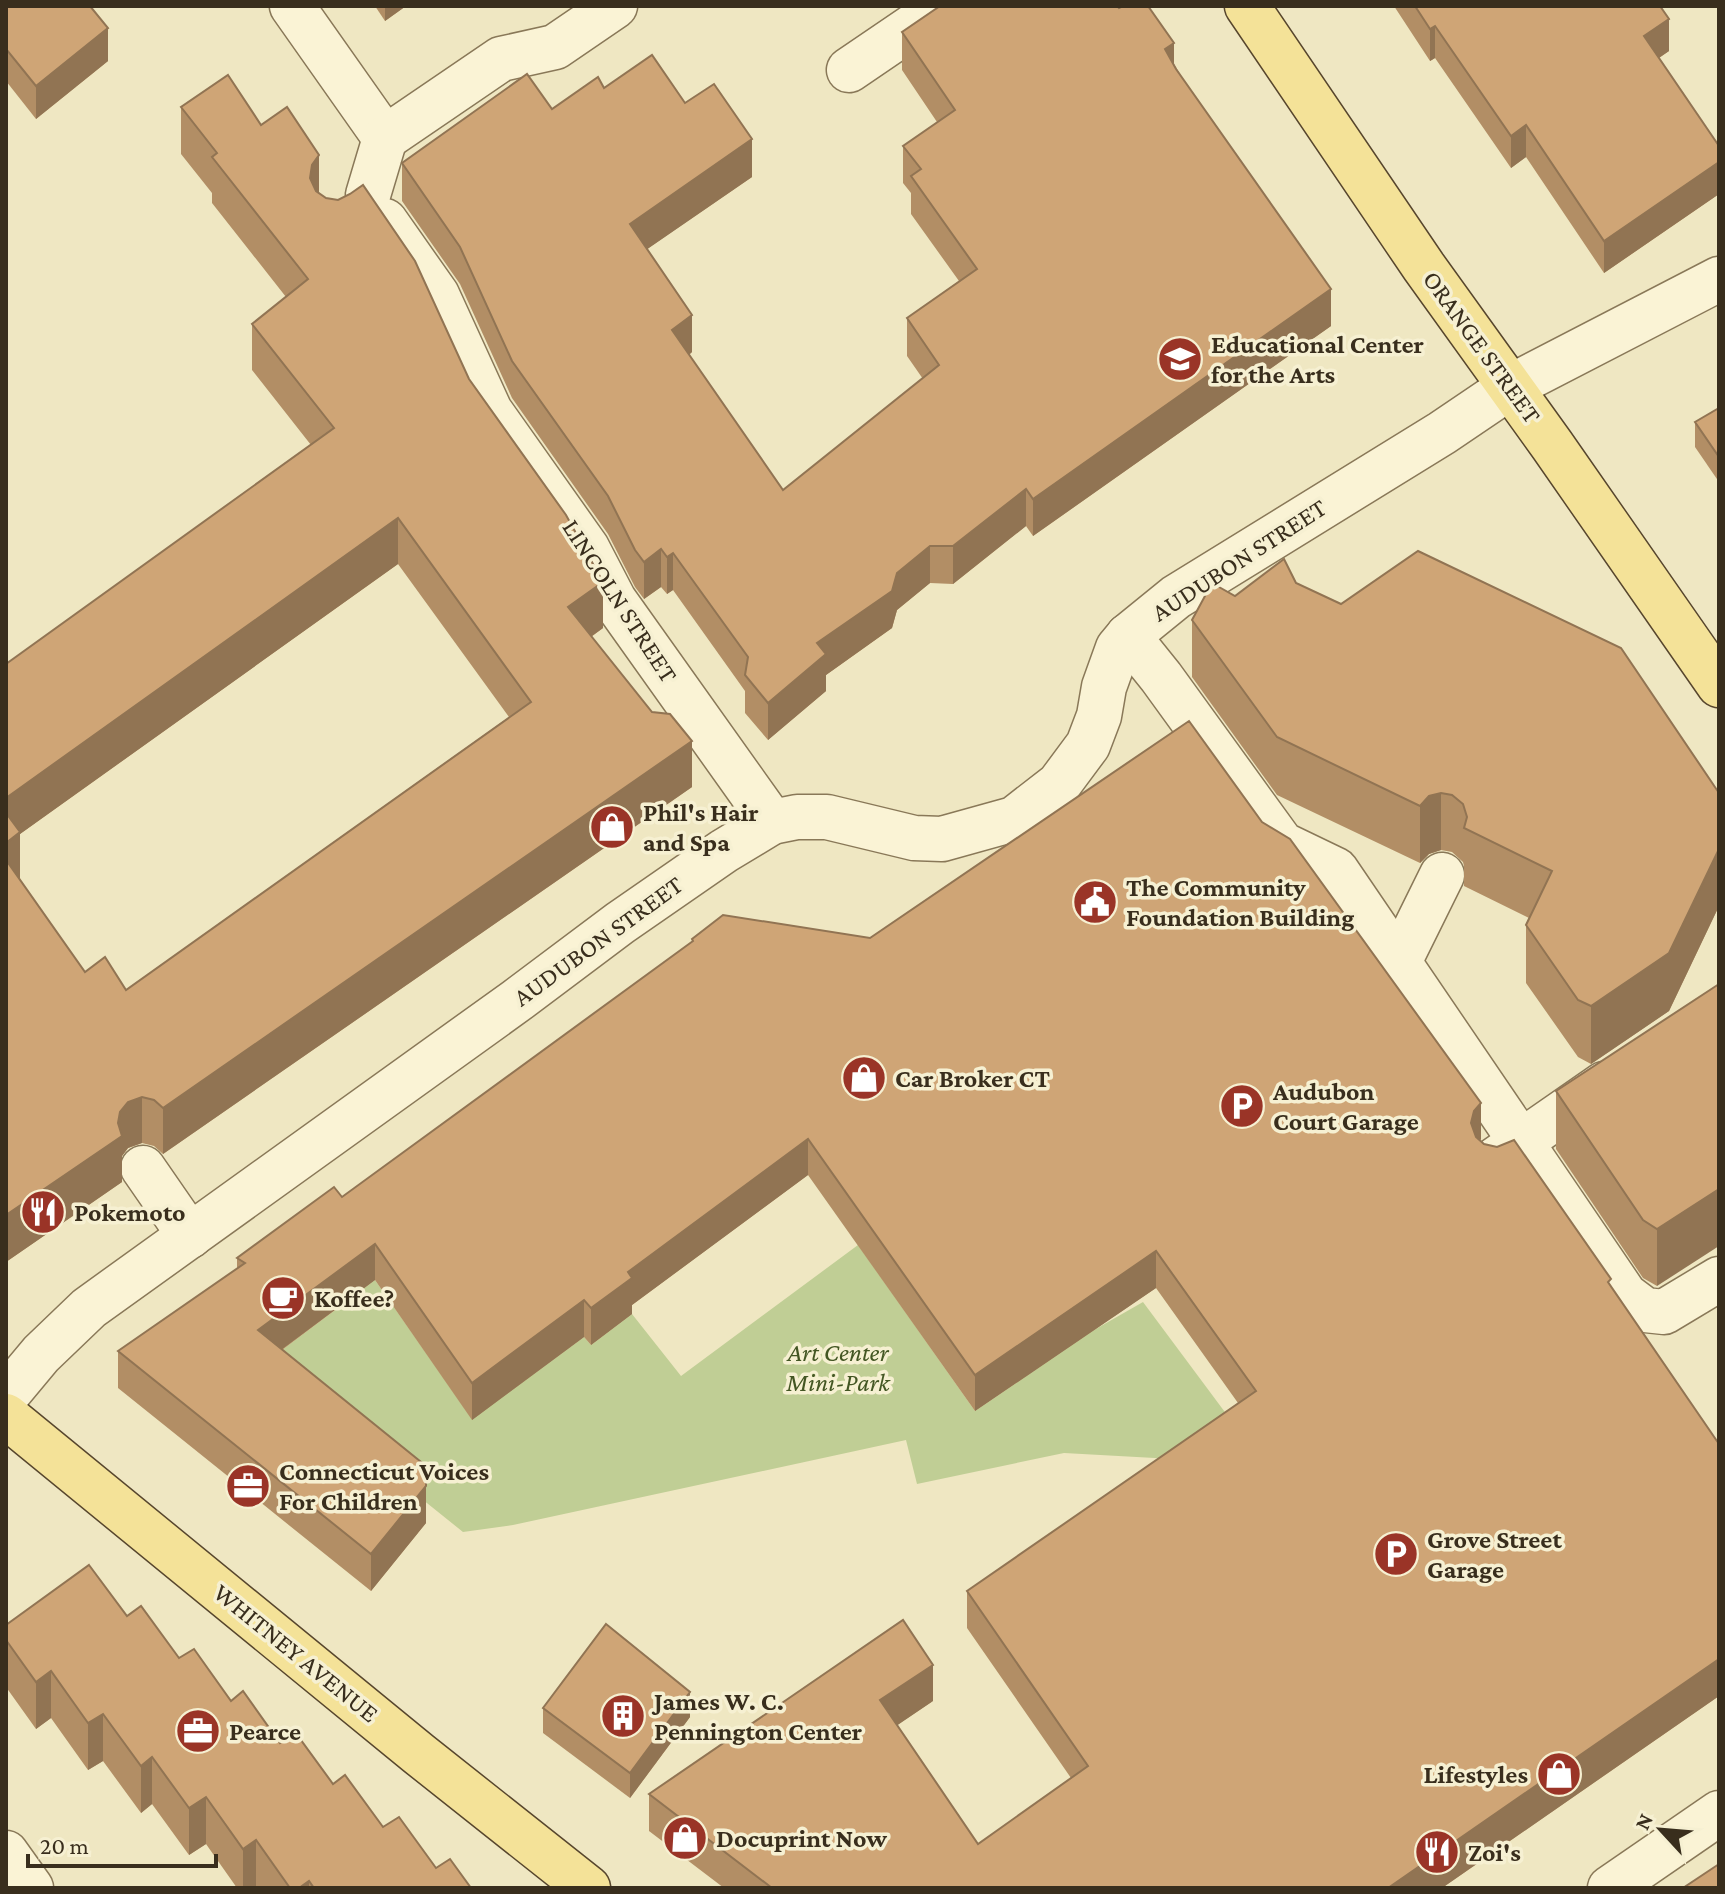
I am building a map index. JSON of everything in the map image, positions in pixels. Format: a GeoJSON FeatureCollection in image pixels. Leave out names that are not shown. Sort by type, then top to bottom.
{"type":"FeatureCollection","features":[{"type":"Feature","properties":{"kind":"main road","name":"ORANGE STREET"},"geometry":{"type":"LineString","coordinates":[[1247,6],[1424,267],[1719,685]]}},
{"type":"Feature","properties":{"kind":"main road","name":"WHITNEY AVENUE"},"geometry":{"type":"LineString","coordinates":[[6,1416],[588,1888]]}},
{"type":"Feature","properties":{"kind":"street"},"geometry":{"type":"LineString","coordinates":[[292,6],[385,138],[501,59],[555,47],[615,6]]}},
{"type":"Feature","properties":{"kind":"street"},"geometry":{"type":"LineString","coordinates":[[849,70],[943,6]]}},
{"type":"Feature","properties":{"kind":"street","name":"LINCOLN STREET"},"geometry":{"type":"LineString","coordinates":[[385,138],[352,208],[437,295],[490,411],[587,548],[614,600],[772,822]]}},
{"type":"Feature","properties":{"kind":"street","name":"AUDUBON STREET"},"geometry":{"type":"LineString","coordinates":[[6,1396],[41,1354],[89,1308],[620,923],[724,851],[772,822],[797,817],[827,817],[914,838],[942,839],[1014,819],[1059,784],[1088,745],[1118,648],[1128,636],[1176,597],[1442,433],[1510,387],[1719,279]]}},
{"type":"Feature","properties":{"kind":"street"},"geometry":{"type":"LineString","coordinates":[[1128,636],[1282,844],[1336,870],[1399,962],[1508,1150],[1625,1295],[1645,1310],[1664,1312],[1719,1279]]}},
{"type":"Feature","properties":{"kind":"street"},"geometry":{"type":"LineString","coordinates":[[1399,962],[1442,875]]}},
{"type":"Feature","properties":{"kind":"street"},"geometry":{"type":"LineString","coordinates":[[1508,1150],[1632,1066]]}},
{"type":"Feature","properties":{"kind":"street"},"geometry":{"type":"LineString","coordinates":[[143,1168],[190,1236]]}},
{"type":"Feature","properties":{"kind":"street"},"geometry":{"type":"LineString","coordinates":[[1610,1888],[1719,1813]]}},
{"type":"Feature","properties":{"kind":"street"},"geometry":{"type":"LineString","coordinates":[[6,1853],[31,1888]]}},
{"type":"Feature","properties":{"kind":"green space","name":"Art Center Mini-Park"},"geometry":{"type":"Polygon","coordinates":[[[858,1245],[975,1411],[1094,1330],[1143,1302],[1236,1427],[1191,1460],[1064,1453],[917,1484],[906,1440],[513,1525],[463,1532],[275,1381],[262,1365],[375,1280],[472,1419],[584,1337],[591,1345],[632,1314],[681,1376],[858,1245]]]}},
{"type":"Feature","properties":{"kind":"building"},"geometry":{"type":"Polygon","coordinates":[[[6,6],[90,6],[108,28],[36,86],[6,49],[6,6]]]}},
{"type":"Feature","properties":{"kind":"building"},"geometry":{"type":"Polygon","coordinates":[[[940,6],[1148,6],[1174,43],[1165,49],[1176,69],[1331,289],[1033,499],[1026,489],[953,546],[930,546],[897,573],[892,591],[817,643],[826,654],[768,703],[745,675],[748,657],[673,553],[667,557],[661,549],[644,562],[635,550],[608,496],[512,361],[460,247],[402,163],[527,74],[552,109],[598,77],[604,88],[652,55],[685,103],[714,84],[752,139],[630,224],[692,315],[672,330],[783,490],[939,365],[907,318],[977,269],[911,176],[921,169],[903,146],[955,110],[902,32],[940,6]]]}},
{"type":"Feature","properties":{"kind":"building"},"geometry":{"type":"Polygon","coordinates":[[[1415,6],[1660,6],[1669,19],[1644,36],[1719,146],[1719,162],[1604,241],[1526,125],[1511,136],[1435,26],[1430,29],[1415,6]]]}},
{"type":"Feature","properties":{"kind":"building"},"geometry":{"type":"Polygon","coordinates":[[[228,75],[261,125],[287,107],[319,155],[312,165],[310,178],[316,191],[326,198],[338,200],[363,185],[415,261],[469,379],[566,515],[603,582],[568,607],[652,712],[670,714],[692,741],[163,1108],[154,1100],[142,1097],[128,1102],[120,1112],[118,1123],[122,1136],[6,1215],[6,860],[85,972],[105,957],[126,990],[531,702],[398,518],[6,798],[6,664],[334,428],[252,324],[308,279],[212,157],[217,153],[181,107],[228,75]]]}},
{"type":"Feature","properties":{"kind":"building"},"geometry":{"type":"Polygon","coordinates":[[[1719,408],[1719,457],[1695,422],[1719,408]]]}},
{"type":"Feature","properties":{"kind":"building"},"geometry":{"type":"Polygon","coordinates":[[[1418,551],[1621,648],[1719,793],[1719,849],[1669,953],[1591,1006],[1578,1000],[1526,925],[1552,871],[1464,828],[1467,817],[1463,804],[1452,795],[1441,793],[1429,796],[1420,806],[1277,737],[1192,620],[1212,583],[1235,596],[1284,559],[1296,583],[1341,604],[1418,551]]]}},
{"type":"Feature","properties":{"kind":"building"},"geometry":{"type":"Polygon","coordinates":[[[1189,721],[1262,822],[1290,839],[1481,1103],[1474,1111],[1471,1123],[1476,1137],[1484,1144],[1497,1147],[1514,1140],[1611,1279],[1608,1282],[1719,1444],[1719,1659],[1388,1888],[772,1888],[649,1794],[903,1620],[933,1665],[880,1700],[978,1844],[1088,1766],[967,1591],[1256,1391],[1156,1251],[975,1375],[808,1139],[628,1272],[632,1278],[591,1308],[584,1300],[472,1383],[375,1244],[258,1330],[426,1466],[426,1486],[371,1554],[118,1351],[245,1263],[237,1258],[334,1187],[342,1197],[693,941],[723,915],[870,938],[1189,721]]]}},
{"type":"Feature","properties":{"kind":"building"},"geometry":{"type":"Polygon","coordinates":[[[6,813],[20,832],[6,843],[6,813]]]}},
{"type":"Feature","properties":{"kind":"building"},"geometry":{"type":"Polygon","coordinates":[[[1719,984],[1719,1189],[1657,1229],[1643,1220],[1556,1091],[1719,984]]]}},
{"type":"Feature","properties":{"kind":"building"},"geometry":{"type":"Polygon","coordinates":[[[89,1565],[127,1616],[141,1606],[179,1658],[194,1649],[231,1701],[243,1691],[280,1743],[295,1732],[333,1784],[345,1775],[383,1827],[399,1817],[436,1868],[450,1859],[471,1888],[314,1888],[309,1881],[299,1888],[290,1888],[256,1840],[243,1849],[206,1797],[189,1808],[152,1757],[141,1766],[103,1714],[88,1723],[51,1671],[36,1682],[6,1640],[6,1625],[89,1565]]]}},
{"type":"Feature","properties":{"kind":"building","name":"James W. C. Pennington Center"},"geometry":{"type":"Polygon","coordinates":[[[606,1624],[690,1692],[630,1773],[543,1708],[606,1624]]]}},
{"type":"Feature","properties":{"kind":"building"},"geometry":{"type":"Polygon","coordinates":[[[1719,1864],[1719,1888],[1683,1888],[1719,1864]]]}},
{"type":"Feature","properties":{"kind":"place","name":"Educational Center for the Arts"},"geometry":{"type":"Point","coordinates":[1180,359]}},
{"type":"Feature","properties":{"kind":"place","name":"Phil's Hair and Spa"},"geometry":{"type":"Point","coordinates":[612,827]}},
{"type":"Feature","properties":{"kind":"place","name":"The Community Foundation Building"},"geometry":{"type":"Point","coordinates":[1095,902]}},
{"type":"Feature","properties":{"kind":"place","name":"Car Broker CT"},"geometry":{"type":"Point","coordinates":[864,1078]}},
{"type":"Feature","properties":{"kind":"place","name":"Audubon Court Garage"},"geometry":{"type":"Point","coordinates":[1242,1106]}},
{"type":"Feature","properties":{"kind":"place","name":"Pokemoto"},"geometry":{"type":"Point","coordinates":[43,1212]}},
{"type":"Feature","properties":{"kind":"place","name":"Koffee?"},"geometry":{"type":"Point","coordinates":[283,1298]}},
{"type":"Feature","properties":{"kind":"place","name":"Connecticut Voices For Children"},"geometry":{"type":"Point","coordinates":[248,1486]}},
{"type":"Feature","properties":{"kind":"place","name":"Grove Street Garage"},"geometry":{"type":"Point","coordinates":[1396,1554]}},
{"type":"Feature","properties":{"kind":"place","name":"James W. C. Pennington Center"},"geometry":{"type":"Point","coordinates":[623,1716]}},
{"type":"Feature","properties":{"kind":"place","name":"Pearce"},"geometry":{"type":"Point","coordinates":[198,1731]}},
{"type":"Feature","properties":{"kind":"place","name":"Lifestyles"},"geometry":{"type":"Point","coordinates":[1559,1774]}},
{"type":"Feature","properties":{"kind":"place","name":"Docuprint Now"},"geometry":{"type":"Point","coordinates":[685,1838]}},
{"type":"Feature","properties":{"kind":"place","name":"Zoi's"},"geometry":{"type":"Point","coordinates":[1437,1852]}}]}
